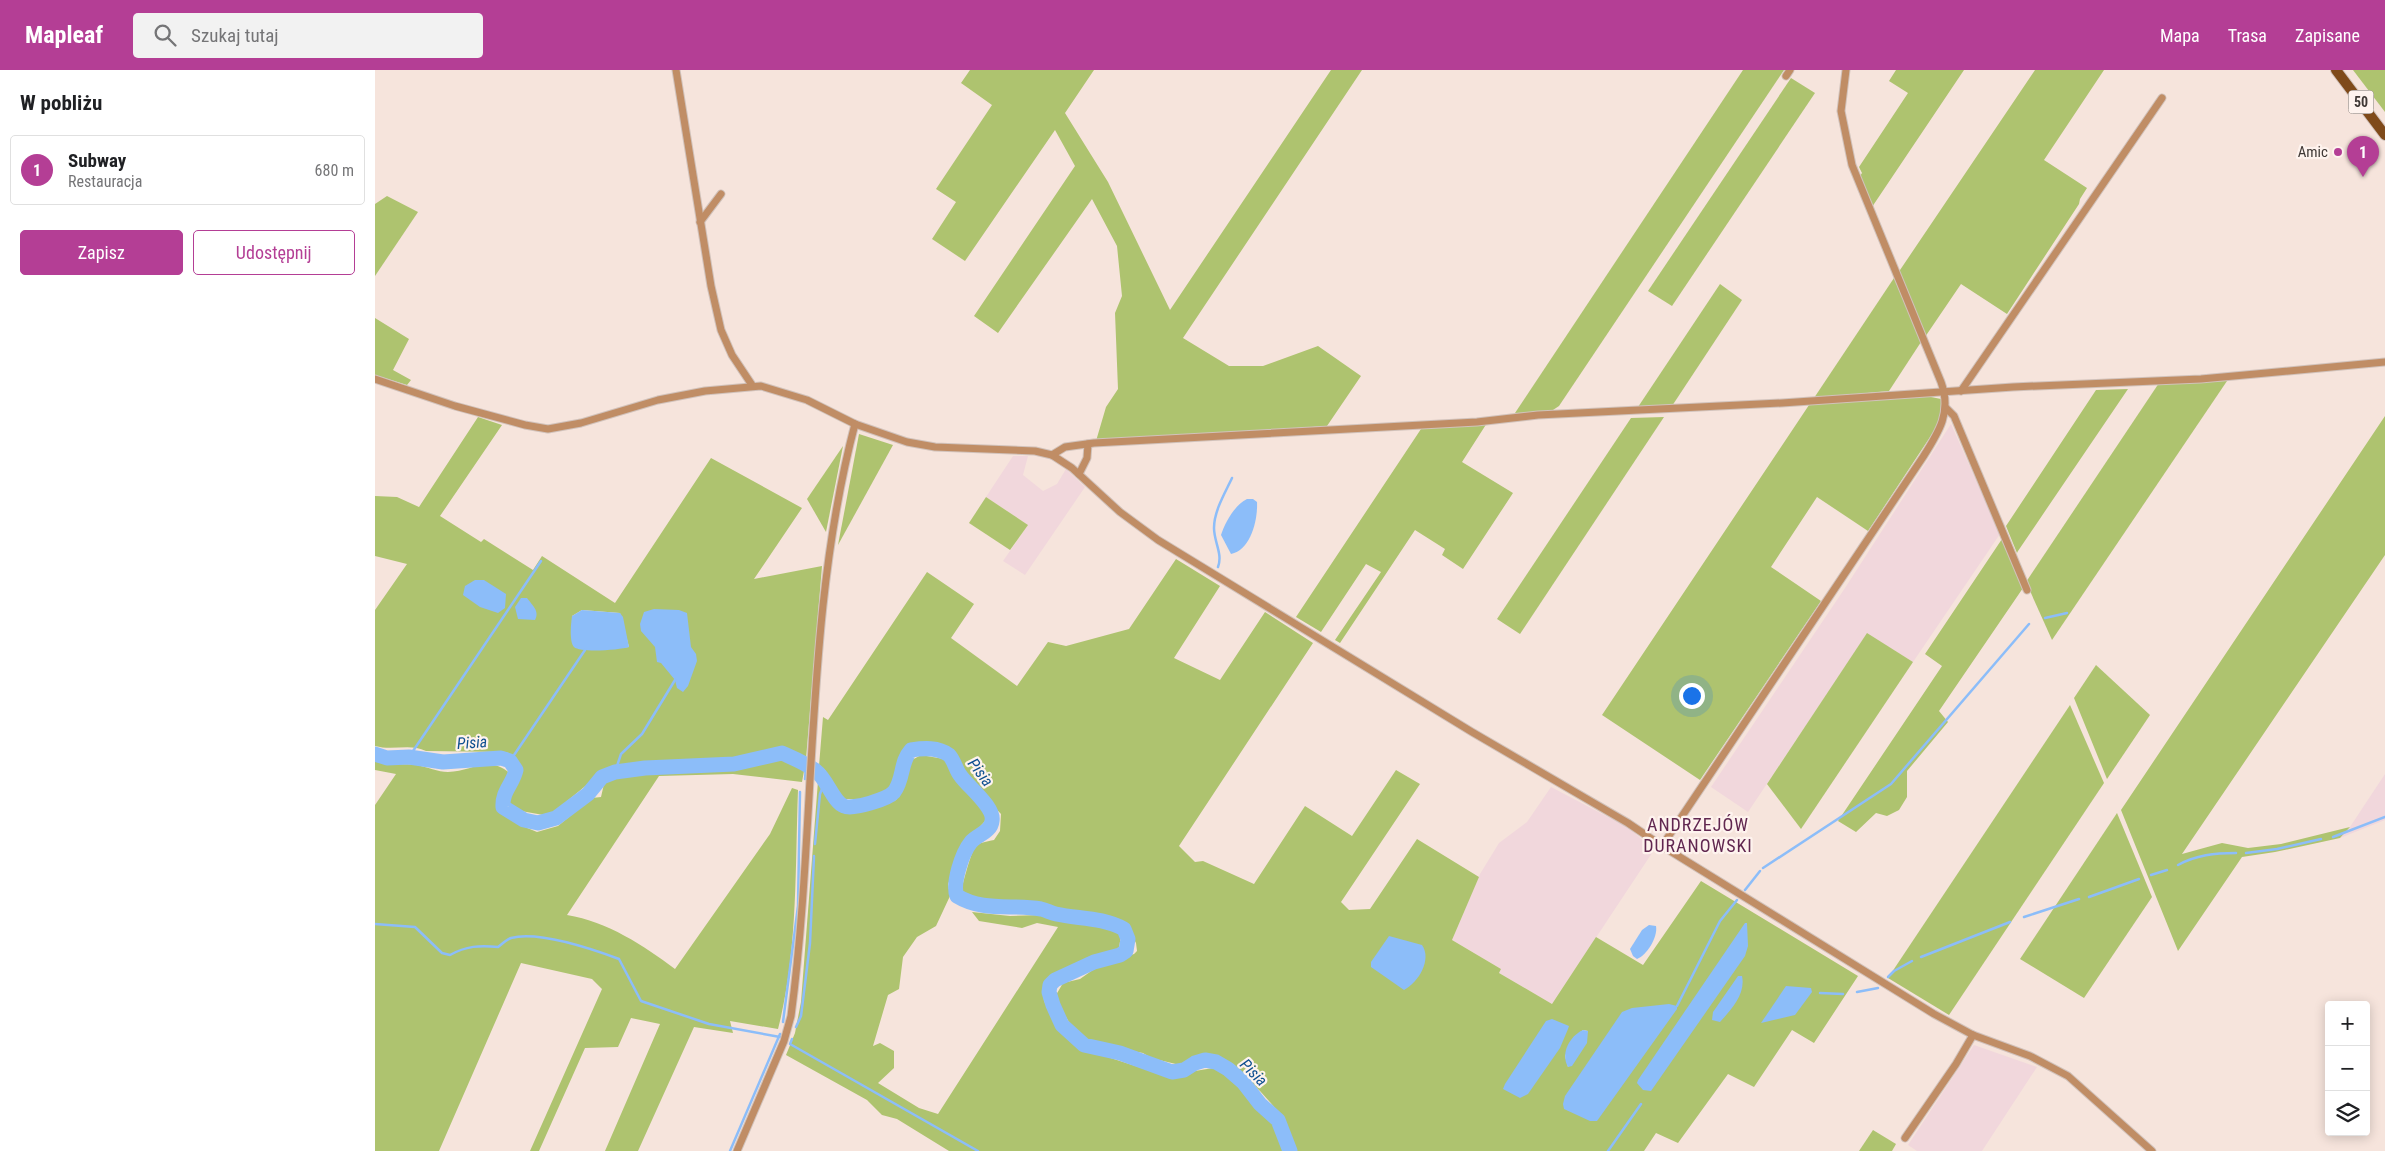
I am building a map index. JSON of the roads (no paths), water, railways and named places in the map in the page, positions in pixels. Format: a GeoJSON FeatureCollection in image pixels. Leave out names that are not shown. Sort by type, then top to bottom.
{"type":"FeatureCollection","features":[{"type":"Feature","properties":{"kind":"main road","name":"50"},"geometry":{"type":"LineString","coordinates":[[2336,70],[2385,135]]}},
{"type":"Feature","properties":{"kind":"street"},"geometry":{"type":"LineString","coordinates":[[676,70],[700,222],[721,330],[732,355],[752,385]]}},
{"type":"Feature","properties":{"kind":"street"},"geometry":{"type":"LineString","coordinates":[[1662,846],[1931,444],[1941,427],[1946,408],[1945,392],[1852,166],[1845,141],[1841,110],[1846,70]]}},
{"type":"Feature","properties":{"kind":"street"},"geometry":{"type":"LineString","coordinates":[[1961,391],[2162,98]]}},
{"type":"Feature","properties":{"kind":"street"},"geometry":{"type":"LineString","coordinates":[[700,222],[721,194]]}},
{"type":"Feature","properties":{"kind":"street"},"geometry":{"type":"LineString","coordinates":[[1052,455],[1065,447],[1087,444],[1477,422],[1538,415],[1664,410],[1961,391],[2201,379],[2385,362]]}},
{"type":"Feature","properties":{"kind":"street"},"geometry":{"type":"LineString","coordinates":[[375,379],[455,406],[525,425],[548,429],[581,424],[658,400],[752,385],[787,393],[855,424],[893,438],[935,447],[1035,451],[1052,455],[1079,474],[1120,512],[1158,540],[1472,732],[1627,822],[1662,846],[1866,972],[1973,1035],[2030,1056],[2068,1076],[2152,1151]]}},
{"type":"Feature","properties":{"kind":"street"},"geometry":{"type":"LineString","coordinates":[[1946,408],[1954,416],[2027,590]]}},
{"type":"Feature","properties":{"kind":"street"},"geometry":{"type":"LineString","coordinates":[[737,1151],[779,1054],[791,1016],[828,566],[855,424]]}},
{"type":"Feature","properties":{"kind":"street"},"geometry":{"type":"LineString","coordinates":[[1079,474],[1087,458],[1087,444]]}},
{"type":"Feature","properties":{"kind":"street"},"geometry":{"type":"LineString","coordinates":[[1905,1138],[1956,1064],[1973,1035]]}},
{"type":"Feature","properties":{"kind":"water"},"geometry":{"type":"Polygon","coordinates":[[[1247,499],[1253,499],[1257,502],[1252,533],[1244,547],[1231,554],[1221,535],[1231,514],[1238,505],[1247,499]]]}},
{"type":"Feature","properties":{"kind":"water"},"geometry":{"type":"Polygon","coordinates":[[[475,580],[484,580],[506,594],[505,608],[498,613],[480,607],[463,595],[465,586],[475,580]]]}},
{"type":"Feature","properties":{"kind":"water"},"geometry":{"type":"Polygon","coordinates":[[[521,598],[527,598],[535,608],[537,614],[535,620],[518,619],[515,607],[521,598]]]}},
{"type":"Feature","properties":{"kind":"water"},"geometry":{"type":"Polygon","coordinates":[[[654,609],[679,610],[687,613],[691,647],[696,654],[697,661],[688,686],[683,692],[677,688],[675,680],[661,663],[657,662],[655,647],[641,631],[640,624],[644,612],[654,609]]]}},
{"type":"Feature","properties":{"kind":"water"},"geometry":{"type":"Polygon","coordinates":[[[582,610],[620,613],[623,617],[629,647],[609,650],[584,650],[574,647],[571,637],[572,616],[582,610]]]}},
{"type":"Feature","properties":{"kind":"water"},"geometry":{"type":"Polygon","coordinates":[[[1745,923],[1747,923],[1748,946],[1745,956],[1651,1091],[1643,1090],[1637,1083],[1638,1080],[1745,923]]]}},
{"type":"Feature","properties":{"kind":"water"},"geometry":{"type":"Polygon","coordinates":[[[1649,925],[1656,926],[1654,940],[1648,950],[1637,959],[1633,956],[1630,949],[1642,930],[1649,925]]]}},
{"type":"Feature","properties":{"kind":"water"},"geometry":{"type":"Polygon","coordinates":[[[1389,936],[1422,945],[1425,951],[1425,963],[1419,976],[1415,982],[1404,990],[1371,967],[1371,962],[1389,936]]]}},
{"type":"Feature","properties":{"kind":"water"},"geometry":{"type":"Polygon","coordinates":[[[1738,976],[1742,976],[1743,983],[1737,1001],[1720,1022],[1712,1020],[1713,1012],[1738,976]]]}},
{"type":"Feature","properties":{"kind":"water"},"geometry":{"type":"Polygon","coordinates":[[[1786,986],[1811,988],[1812,992],[1795,1015],[1761,1023],[1786,986]]]}},
{"type":"Feature","properties":{"kind":"water"},"geometry":{"type":"Polygon","coordinates":[[[1669,1004],[1677,1006],[1677,1009],[1597,1121],[1590,1121],[1564,1109],[1565,1096],[1622,1012],[1632,1008],[1669,1004]]]}},
{"type":"Feature","properties":{"kind":"water"},"geometry":{"type":"Polygon","coordinates":[[[1552,1019],[1569,1026],[1560,1048],[1528,1094],[1520,1098],[1503,1089],[1546,1021],[1552,1019]]]}},
{"type":"Feature","properties":{"kind":"water"},"geometry":{"type":"Polygon","coordinates":[[[1583,1030],[1588,1031],[1587,1043],[1572,1066],[1568,1067],[1565,1056],[1568,1045],[1574,1036],[1583,1030]]]}},
{"type":"Feature","properties":{"kind":"waterway"},"geometry":{"type":"LineString","coordinates":[[1218,567],[1219,553],[1214,533],[1214,522],[1220,502],[1232,478]]}},
{"type":"Feature","properties":{"kind":"waterway"},"geometry":{"type":"LineString","coordinates":[[409,757],[541,561]]}},
{"type":"Feature","properties":{"kind":"waterway"},"geometry":{"type":"LineString","coordinates":[[2045,618],[2067,613]]}},
{"type":"Feature","properties":{"kind":"waterway"},"geometry":{"type":"LineString","coordinates":[[1763,868],[1891,784],[2029,624]]}},
{"type":"Feature","properties":{"kind":"waterway"},"geometry":{"type":"LineString","coordinates":[[510,761],[585,650]]}},
{"type":"Feature","properties":{"kind":"waterway"},"geometry":{"type":"LineString","coordinates":[[615,772],[621,754],[642,734],[675,680]]}},
{"type":"Feature","properties":{"kind":"waterway","name":"Pisia"},"geometry":{"type":"LineString","coordinates":[[375,754],[387,758],[409,757],[443,762],[501,758],[510,761],[516,770],[504,796],[503,807],[524,820],[538,823],[556,818],[588,794],[602,777],[615,772],[645,768],[734,764],[782,753],[816,771],[840,804],[848,807],[862,805],[878,801],[894,792],[905,760],[911,750],[931,749],[945,752],[951,757],[960,775],[985,803],[992,815],[989,828],[971,842],[964,853],[957,877],[957,896],[967,901],[987,906],[1041,909],[1056,914],[1107,922],[1124,929],[1128,939],[1126,951],[1120,955],[1094,962],[1055,980],[1050,985],[1049,992],[1062,1025],[1084,1045],[1120,1053],[1172,1072],[1184,1070],[1195,1063],[1205,1060],[1216,1062],[1228,1069],[1243,1082],[1260,1104],[1278,1120],[1290,1151]]}},
{"type":"Feature","properties":{"kind":"waterway"},"geometry":{"type":"LineString","coordinates":[[805,779],[806,766]]}},
{"type":"Feature","properties":{"kind":"waterway"},"geometry":{"type":"LineString","coordinates":[[815,844],[820,794],[825,781]]}},
{"type":"Feature","properties":{"kind":"waterway"},"geometry":{"type":"LineString","coordinates":[[783,1022],[798,906],[800,792]]}},
{"type":"Feature","properties":{"kind":"waterway"},"geometry":{"type":"LineString","coordinates":[[2333,837],[2385,817]]}},
{"type":"Feature","properties":{"kind":"waterway"},"geometry":{"type":"LineString","coordinates":[[2246,853],[2277,849],[2321,839]]}},
{"type":"Feature","properties":{"kind":"waterway"},"geometry":{"type":"LineString","coordinates":[[2178,865],[2206,855],[2236,853]]}},
{"type":"Feature","properties":{"kind":"waterway"},"geometry":{"type":"LineString","coordinates":[[796,1027],[801,1016],[810,943],[814,856]]}},
{"type":"Feature","properties":{"kind":"waterway"},"geometry":{"type":"LineString","coordinates":[[2151,875],[2167,870]]}},
{"type":"Feature","properties":{"kind":"waterway"},"geometry":{"type":"LineString","coordinates":[[1745,890],[1760,871]]}},
{"type":"Feature","properties":{"kind":"waterway"},"geometry":{"type":"LineString","coordinates":[[2089,897],[2139,879]]}},
{"type":"Feature","properties":{"kind":"waterway"},"geometry":{"type":"LineString","coordinates":[[2024,917],[2079,899]]}},
{"type":"Feature","properties":{"kind":"waterway"},"geometry":{"type":"LineString","coordinates":[[1677,1006],[1720,921],[1737,900]]}},
{"type":"Feature","properties":{"kind":"waterway"},"geometry":{"type":"LineString","coordinates":[[1921,957],[2010,922]]}},
{"type":"Feature","properties":{"kind":"waterway"},"geometry":{"type":"LineString","coordinates":[[375,924],[415,927],[442,953],[450,955],[473,947],[498,947],[511,938],[522,936],[550,939],[580,946],[619,959],[641,1001],[709,1024],[780,1037]]}},
{"type":"Feature","properties":{"kind":"waterway"},"geometry":{"type":"LineString","coordinates":[[1888,977],[1894,971],[1912,961]]}},
{"type":"Feature","properties":{"kind":"waterway"},"geometry":{"type":"LineString","coordinates":[[1857,992],[1878,988]]}},
{"type":"Feature","properties":{"kind":"waterway"},"geometry":{"type":"LineString","coordinates":[[1820,993],[1843,994]]}},
{"type":"Feature","properties":{"kind":"waterway"},"geometry":{"type":"LineString","coordinates":[[730,1151],[780,1034]]}},
{"type":"Feature","properties":{"kind":"waterway"},"geometry":{"type":"LineString","coordinates":[[792,1039],[790,1044],[978,1151]]}},
{"type":"Feature","properties":{"kind":"waterway"},"geometry":{"type":"LineString","coordinates":[[1608,1151],[1641,1104]]}},
{"type":"Feature","properties":{"kind":"place","name":"Amic"},"geometry":{"type":"Point","coordinates":[2338,152]}},
{"type":"Feature","properties":{"kind":"place","name":"Subway"},"geometry":{"type":"Point","coordinates":[2363,177]}},
{"type":"Feature","properties":{"kind":"district","name":"ANDRZEJÓW DURANOWSKI"},"geometry":{"type":"Point","coordinates":[1698,835]}}]}
